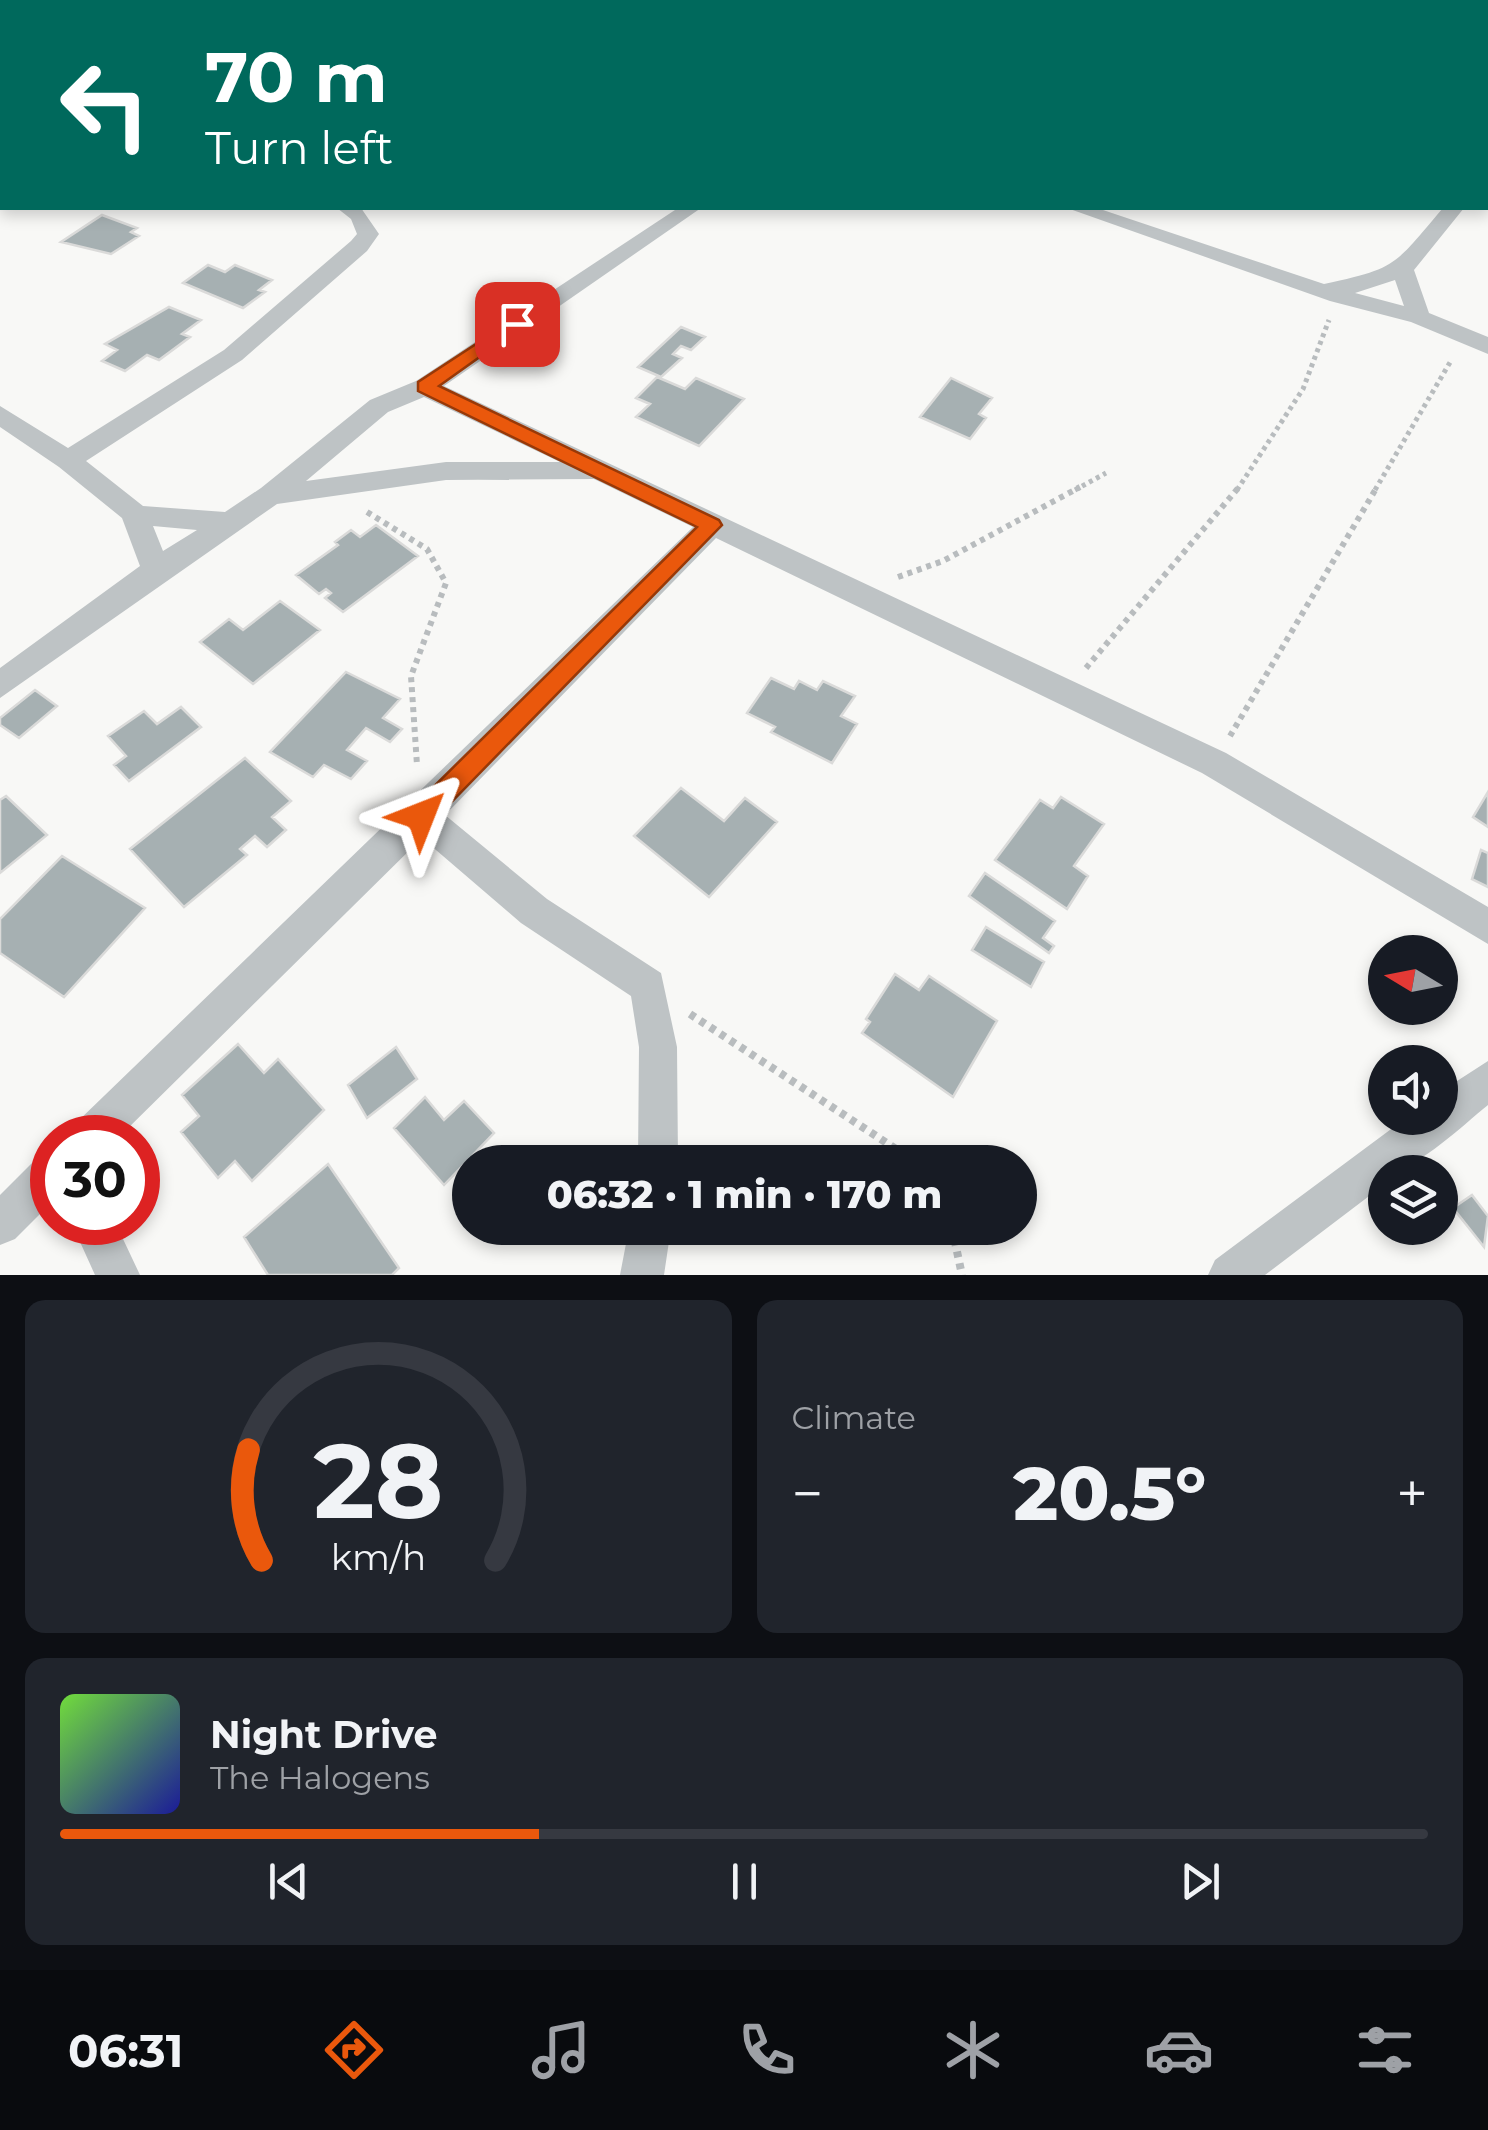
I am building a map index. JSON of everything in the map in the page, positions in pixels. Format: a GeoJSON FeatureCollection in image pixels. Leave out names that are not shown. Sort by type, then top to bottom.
{"type":"FeatureCollection","features":[{"type":"Feature","properties":{"kind":"street"},"geometry":{"type":"LineString","coordinates":[[68,460],[232,355],[359,246],[368,234],[360,216],[351,210]]}},
{"type":"Feature","properties":{"kind":"street"},"geometry":{"type":"LineString","coordinates":[[0,684],[156,570],[270,495],[379,406],[425,386],[688,210]]}},
{"type":"Feature","properties":{"kind":"street"},"geometry":{"type":"LineString","coordinates":[[1084,210],[1419,318],[1488,346]]}},
{"type":"Feature","properties":{"kind":"street"},"geometry":{"type":"LineString","coordinates":[[1329,292],[1362,286],[1403,269],[1452,210]]}},
{"type":"Feature","properties":{"kind":"street"},"geometry":{"type":"LineString","coordinates":[[1403,269],[1419,318]]}},
{"type":"Feature","properties":{"kind":"street"},"geometry":{"type":"LineString","coordinates":[[425,386],[596,472],[860,591],[1214,763],[1488,927]]}},
{"type":"Feature","properties":{"kind":"street"},"geometry":{"type":"LineString","coordinates":[[0,415],[68,460],[135,515],[156,570]]}},
{"type":"Feature","properties":{"kind":"street"},"geometry":{"type":"LineString","coordinates":[[270,495],[446,471],[596,472]]}},
{"type":"Feature","properties":{"kind":"street"},"geometry":{"type":"LineString","coordinates":[[135,515],[230,522]]}},
{"type":"Feature","properties":{"kind":"street"},"geometry":{"type":"LineString","coordinates":[[113,1115],[421,816],[712,525]]}},
{"type":"Feature","properties":{"kind":"street"},"geometry":{"type":"LineString","coordinates":[[421,816],[475,866],[534,911],[648,986],[658,1047],[658,1145]]}},
{"type":"Feature","properties":{"kind":"street"},"geometry":{"type":"LineString","coordinates":[[1458,1103],[1488,1080]]}},
{"type":"Feature","properties":{"kind":"street"},"geometry":{"type":"LineString","coordinates":[[1230,1275],[1416,1135]]}},
{"type":"Feature","properties":{"kind":"street"},"geometry":{"type":"LineString","coordinates":[[0,1224],[30,1195]]}},
{"type":"Feature","properties":{"kind":"street"},"geometry":{"type":"LineString","coordinates":[[103,1245],[118,1275]]}},
{"type":"Feature","properties":{"kind":"street"},"geometry":{"type":"LineString","coordinates":[[642,1275],[647,1245]]}},
{"type":"Feature","properties":{"kind":"path"},"geometry":{"type":"LineString","coordinates":[[1067,690],[1180,559],[1273,438],[1301,394],[1329,292]]}},
{"type":"Feature","properties":{"kind":"path"},"geometry":{"type":"LineString","coordinates":[[1214,763],[1465,337]]}},
{"type":"Feature","properties":{"kind":"path"},"geometry":{"type":"LineString","coordinates":[[860,591],[943,560],[1106,473]]}},
{"type":"Feature","properties":{"kind":"path"},"geometry":{"type":"LineString","coordinates":[[327,487],[427,549],[446,583],[411,676],[421,816]]}},
{"type":"Feature","properties":{"kind":"path"},"geometry":{"type":"LineString","coordinates":[[648,986],[888,1145]]}},
{"type":"Feature","properties":{"kind":"path"},"geometry":{"type":"LineString","coordinates":[[956,1245],[962,1275]]}},
{"type":"Feature","properties":{"kind":"building"},"geometry":{"type":"Polygon","coordinates":[[[102,215],[137,228],[131,232],[139,236],[111,254],[61,242],[102,215]]]}},
{"type":"Feature","properties":{"kind":"building"},"geometry":{"type":"Polygon","coordinates":[[[208,265],[225,272],[235,265],[272,280],[259,290],[265,292],[243,308],[183,283],[208,265]]]}},
{"type":"Feature","properties":{"kind":"building"},"geometry":{"type":"Polygon","coordinates":[[[169,307],[201,320],[182,334],[190,337],[159,360],[147,355],[125,371],[102,361],[117,350],[105,344],[169,307]]]}},
{"type":"Feature","properties":{"kind":"building"},"geometry":{"type":"Polygon","coordinates":[[[681,327],[705,337],[691,350],[681,346],[673,354],[682,358],[661,377],[638,367],[681,327]]]}},
{"type":"Feature","properties":{"kind":"building"},"geometry":{"type":"Polygon","coordinates":[[[657,377],[685,389],[696,378],[744,399],[699,446],[636,417],[650,404],[636,398],[657,377]]]}},
{"type":"Feature","properties":{"kind":"building"},"geometry":{"type":"Polygon","coordinates":[[[951,378],[992,398],[979,414],[986,418],[970,439],[920,417],[951,378]]]}},
{"type":"Feature","properties":{"kind":"building"},"geometry":{"type":"Polygon","coordinates":[[[376,525],[418,556],[343,612],[325,598],[331,593],[326,589],[319,594],[296,575],[338,545],[335,542],[351,530],[360,537],[376,525]]]}},
{"type":"Feature","properties":{"kind":"building"},"geometry":{"type":"Polygon","coordinates":[[[280,601],[320,630],[253,684],[200,642],[229,619],[243,630],[280,601]]]}},
{"type":"Feature","properties":{"kind":"building"},"geometry":{"type":"Polygon","coordinates":[[[346,672],[400,699],[383,718],[402,729],[390,742],[366,728],[347,750],[367,761],[351,779],[324,765],[313,777],[270,752],[346,672]]]}},
{"type":"Feature","properties":{"kind":"building"},"geometry":{"type":"Polygon","coordinates":[[[771,678],[794,689],[799,681],[817,690],[823,681],[855,696],[841,716],[857,724],[832,763],[771,732],[775,727],[747,713],[771,678]]]}},
{"type":"Feature","properties":{"kind":"building"},"geometry":{"type":"Polygon","coordinates":[[[35,690],[57,706],[19,738],[0,725],[0,718],[35,690]]]}},
{"type":"Feature","properties":{"kind":"building"},"geometry":{"type":"Polygon","coordinates":[[[181,707],[201,727],[129,781],[114,765],[126,756],[108,736],[144,711],[157,724],[181,707]]]}},
{"type":"Feature","properties":{"kind":"building"},"geometry":{"type":"Polygon","coordinates":[[[245,758],[291,801],[272,817],[286,830],[267,847],[255,836],[240,849],[247,855],[184,907],[130,849],[245,758]]]}},
{"type":"Feature","properties":{"kind":"building"},"geometry":{"type":"Polygon","coordinates":[[[681,788],[724,821],[745,798],[777,822],[709,897],[634,836],[681,788]]]}},
{"type":"Feature","properties":{"kind":"building"},"geometry":{"type":"Polygon","coordinates":[[[1488,792],[1488,827],[1473,817],[1488,792]]]}},
{"type":"Feature","properties":{"kind":"building"},"geometry":{"type":"Polygon","coordinates":[[[6,796],[47,835],[0,873],[0,800],[6,796]]]}},
{"type":"Feature","properties":{"kind":"building"},"geometry":{"type":"Polygon","coordinates":[[[1061,797],[1104,824],[1074,866],[1088,876],[1067,909],[995,860],[1040,800],[1053,808],[1061,797]]]}},
{"type":"Feature","properties":{"kind":"building"},"geometry":{"type":"Polygon","coordinates":[[[1481,850],[1488,853],[1488,887],[1472,879],[1481,850]]]}},
{"type":"Feature","properties":{"kind":"building"},"geometry":{"type":"Polygon","coordinates":[[[62,856],[145,908],[64,997],[0,953],[0,919],[62,856]]]}},
{"type":"Feature","properties":{"kind":"building"},"geometry":{"type":"Polygon","coordinates":[[[985,873],[1055,921],[1043,938],[1054,946],[1049,953],[969,896],[985,873]]]}},
{"type":"Feature","properties":{"kind":"building"},"geometry":{"type":"Polygon","coordinates":[[[986,927],[1044,962],[1031,987],[972,950],[986,927]]]}},
{"type":"Feature","properties":{"kind":"building"},"geometry":{"type":"Polygon","coordinates":[[[895,974],[919,990],[929,976],[997,1021],[953,1097],[862,1033],[870,1022],[866,1019],[895,974]]]}},
{"type":"Feature","properties":{"kind":"building"},"geometry":{"type":"Polygon","coordinates":[[[238,1044],[264,1073],[278,1059],[324,1110],[252,1181],[235,1161],[218,1178],[181,1132],[199,1116],[182,1095],[238,1044]]]}},
{"type":"Feature","properties":{"kind":"building"},"geometry":{"type":"Polygon","coordinates":[[[396,1047],[417,1079],[367,1118],[348,1085],[396,1047]]]}},
{"type":"Feature","properties":{"kind":"building"},"geometry":{"type":"Polygon","coordinates":[[[425,1097],[444,1120],[464,1101],[494,1133],[482,1145],[452,1145],[452,1177],[444,1185],[394,1128],[425,1097]]]}},
{"type":"Feature","properties":{"kind":"building"},"geometry":{"type":"Polygon","coordinates":[[[328,1164],[399,1268],[392,1275],[268,1275],[244,1237],[328,1164]]]}},
{"type":"Feature","properties":{"kind":"building"},"geometry":{"type":"Polygon","coordinates":[[[1472,1195],[1488,1216],[1484,1247],[1458,1214],[1458,1205],[1472,1195]]]}},
{"type":"Feature","properties":{"kind":"route"},"geometry":{"type":"LineString","coordinates":[[421,816],[712,525],[425,386],[517,324]]}}]}
